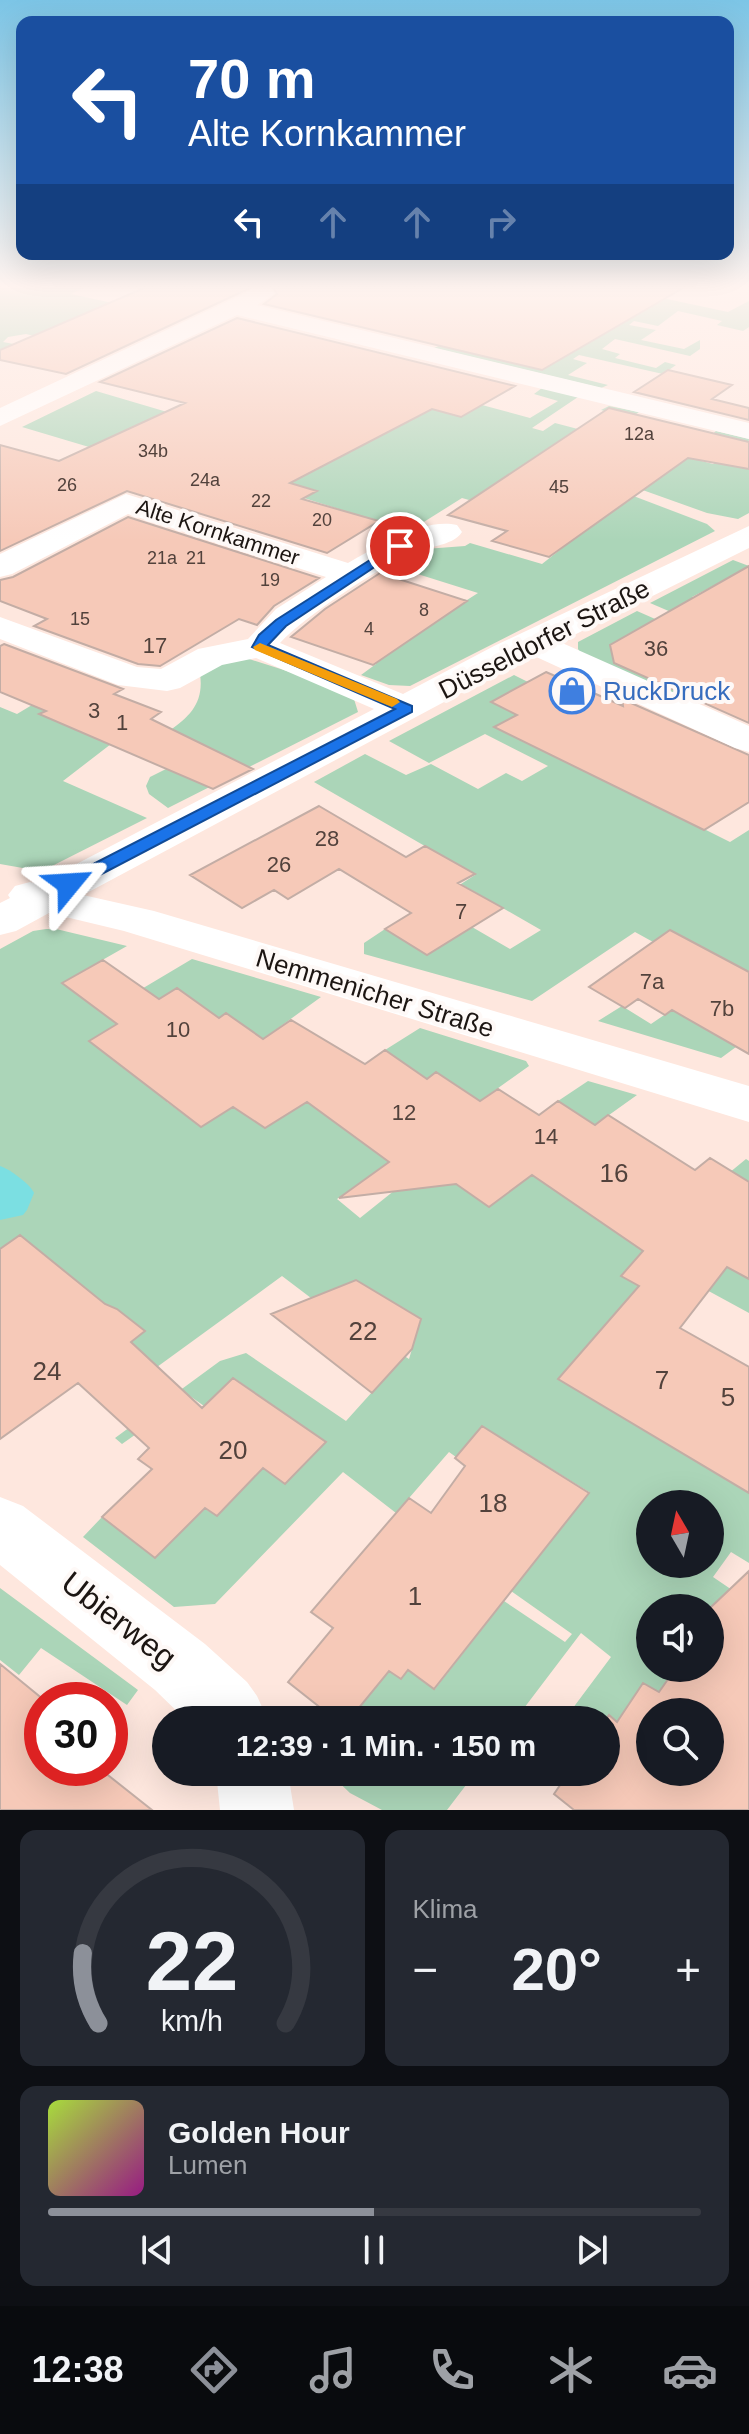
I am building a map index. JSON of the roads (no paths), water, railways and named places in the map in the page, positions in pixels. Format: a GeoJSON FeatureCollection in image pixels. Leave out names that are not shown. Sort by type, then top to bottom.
{"type":"FeatureCollection","features":[{"type":"Feature","properties":{"kind":"street"},"geometry":{"type":"LineString","coordinates":[[0,418],[96,372]]}},
{"type":"Feature","properties":{"kind":"street"},"geometry":{"type":"LineString","coordinates":[[506,372],[749,431]]}},
{"type":"Feature","properties":{"kind":"street","name":"Alte Kornkammer"},"geometry":{"type":"LineString","coordinates":[[0,567],[126,503],[352,575]]}},
{"type":"Feature","properties":{"kind":"street","name":"Alte Kornkammer"},"geometry":{"type":"LineString","coordinates":[[260,647],[264,638],[281,623],[352,575],[400,546],[446,532]]}},
{"type":"Feature","properties":{"kind":"street","name":"Düsseldorfer Straße"},"geometry":{"type":"LineString","coordinates":[[0,921],[21,894],[407,709],[532,642],[749,536]]}},
{"type":"Feature","properties":{"kind":"street"},"geometry":{"type":"LineString","coordinates":[[0,627],[131,677],[151,681],[175,678],[211,657],[260,647],[407,709]]}},
{"type":"Feature","properties":{"kind":"street"},"geometry":{"type":"LineString","coordinates":[[532,642],[749,740]]}},
{"type":"Feature","properties":{"kind":"street","name":"Nemmenicher Straße"},"geometry":{"type":"LineString","coordinates":[[21,894],[138,921],[749,1104]]}},
{"type":"Feature","properties":{"kind":"street","name":"Ubierweg"},"geometry":{"type":"LineString","coordinates":[[0,1526],[180,1667],[221,1706]]}},
{"type":"Feature","properties":{"kind":"street"},"geometry":{"type":"LineString","coordinates":[[254,1786],[257,1810]]}},
{"type":"Feature","properties":{"kind":"water"},"geometry":{"type":"Polygon","coordinates":[[[0,1166],[20,1178],[34,1193],[23,1215],[0,1220],[0,1166]]]}},
{"type":"Feature","properties":{"kind":"place","name":"RuckDruck"},"geometry":{"type":"Point","coordinates":[572,691]}}]}
